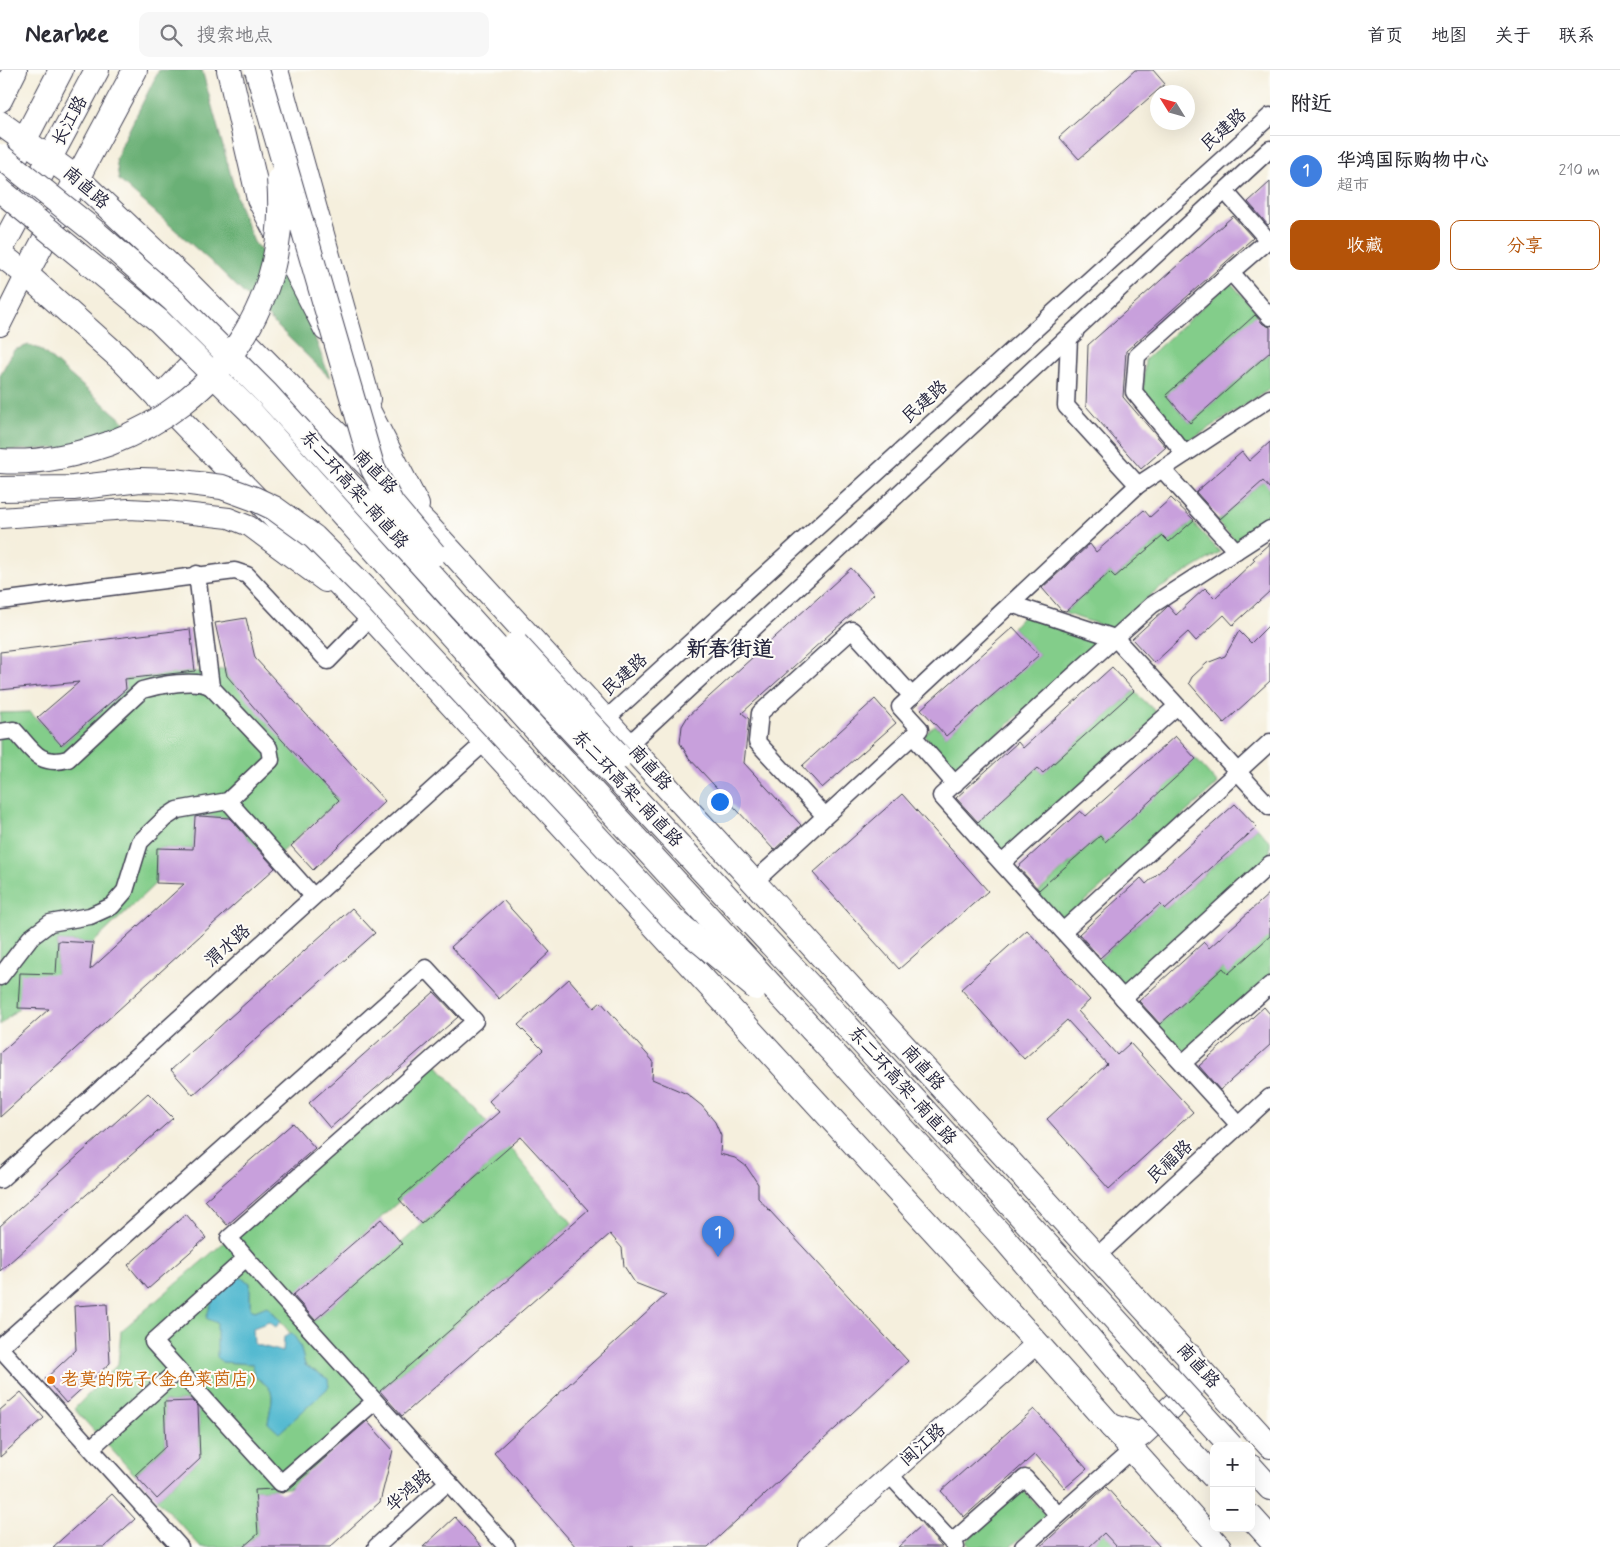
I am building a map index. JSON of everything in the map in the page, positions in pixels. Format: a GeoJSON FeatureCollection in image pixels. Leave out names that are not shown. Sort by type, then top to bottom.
{"type":"FeatureCollection","features":[{"type":"Feature","properties":{"kind":"highway"},"geometry":{"type":"LineString","coordinates":[[0,100],[16,70]]}},
{"type":"Feature","properties":{"kind":"highway","name":"长江路"},"geometry":{"type":"LineString","coordinates":[[0,188],[26,141],[61,70]]}},
{"type":"Feature","properties":{"kind":"highway","name":"长江路"},"geometry":{"type":"LineString","coordinates":[[0,252],[97,70]]}},
{"type":"Feature","properties":{"kind":"highway"},"geometry":{"type":"LineString","coordinates":[[26,274],[135,70]]}},
{"type":"Feature","properties":{"kind":"highway"},"geometry":{"type":"LineString","coordinates":[[229,70],[259,199],[428,526]]}},
{"type":"Feature","properties":{"kind":"highway"},"geometry":{"type":"LineString","coordinates":[[257,70],[373,469],[392,504],[428,547],[717,864],[837,1015]]}},
{"type":"Feature","properties":{"kind":"highway"},"geometry":{"type":"LineString","coordinates":[[276,70],[376,427]]}},
{"type":"Feature","properties":{"kind":"highway"},"geometry":{"type":"LineString","coordinates":[[0,461],[35,461],[77,454],[138,432],[157,422],[179,406],[216,374],[235,351],[250,324],[270,278],[280,221],[278,173],[265,101]]}},
{"type":"Feature","properties":{"kind":"highway","name":"南直路"},"geometry":{"type":"LineString","coordinates":[[0,123],[78,179],[230,324],[428,526],[1096,1257],[1190,1356],[1270,1446]]}},
{"type":"Feature","properties":{"kind":"highway","name":"东二环高架-南直路"},"geometry":{"type":"LineString","coordinates":[[0,156],[94,231],[165,294],[267,394],[566,724],[837,1015],[1228,1442]]}},
{"type":"Feature","properties":{"kind":"highway","name":"东二环高架-南直路"},"geometry":{"type":"LineString","coordinates":[[0,188],[159,321],[249,410],[547,742],[818,1039],[1001,1235],[1142,1400],[1210,1473]]}},
{"type":"Feature","properties":{"kind":"highway"},"geometry":{"type":"LineString","coordinates":[[0,252],[120,358],[371,617],[1041,1347],[1219,1547]]}},
{"type":"Feature","properties":{"kind":"highway"},"geometry":{"type":"LineString","coordinates":[[159,399],[230,324]]}},
{"type":"Feature","properties":{"kind":"highway"},"geometry":{"type":"LineString","coordinates":[[0,489],[73,488],[140,480],[174,481],[222,488],[255,499],[274,508],[314,537],[363,586],[673,919],[818,1039]]}},
{"type":"Feature","properties":{"kind":"highway"},"geometry":{"type":"LineString","coordinates":[[1111,1426],[1141,1435],[1191,1389],[1190,1356]]}},
{"type":"Feature","properties":{"kind":"highway"},"geometry":{"type":"LineString","coordinates":[[1255,1471],[1270,1488]]}},
{"type":"Feature","properties":{"kind":"highway"},"geometry":{"type":"LineString","coordinates":[[1255,1522],[1270,1538]]}},
{"type":"Feature","properties":{"kind":"main road"},"geometry":{"type":"LineString","coordinates":[[0,326],[26,274]]}},
{"type":"Feature","properties":{"kind":"main road"},"geometry":{"type":"LineString","coordinates":[[0,518],[129,510],[166,511],[229,518],[249,526],[283,549],[371,617]]}},
{"type":"Feature","properties":{"kind":"main road","name":"闽江路"},"geometry":{"type":"LineString","coordinates":[[809,1547],[894,1479],[1041,1347]]}},
{"type":"Feature","properties":{"kind":"main road","name":"闽江路"},"geometry":{"type":"LineString","coordinates":[[827,1547],[894,1479]]}},
{"type":"Feature","properties":{"kind":"street","name":"民建路"},"geometry":{"type":"LineString","coordinates":[[606,719],[1270,116]]}},
{"type":"Feature","properties":{"kind":"street"},"geometry":{"type":"LineString","coordinates":[[629,744],[1270,149]]}},
{"type":"Feature","properties":{"kind":"street"},"geometry":{"type":"LineString","coordinates":[[1138,485],[1066,406],[1069,338],[1270,164]]}},
{"type":"Feature","properties":{"kind":"street"},"geometry":{"type":"LineString","coordinates":[[1185,454],[1134,392],[1137,356],[1269,239],[1231,198]]}},
{"type":"Feature","properties":{"kind":"street"},"geometry":{"type":"LineString","coordinates":[[1231,272],[1270,317]]}},
{"type":"Feature","properties":{"kind":"street"},"geometry":{"type":"LineString","coordinates":[[754,882],[920,729],[900,708],[912,696],[1138,485],[1270,398]]}},
{"type":"Feature","properties":{"kind":"street"},"geometry":{"type":"LineString","coordinates":[[1162,469],[1236,551]]}},
{"type":"Feature","properties":{"kind":"street"},"geometry":{"type":"LineString","coordinates":[[1239,1125],[941,796],[1152,605],[1270,529]]}},
{"type":"Feature","properties":{"kind":"street"},"geometry":{"type":"LineString","coordinates":[[0,600],[197,574],[234,571],[247,576],[328,661],[371,617]]}},
{"type":"Feature","properties":{"kind":"street"},"geometry":{"type":"LineString","coordinates":[[197,574],[211,687]]}},
{"type":"Feature","properties":{"kind":"street"},"geometry":{"type":"LineString","coordinates":[[1011,604],[1115,638],[1270,807]]}},
{"type":"Feature","properties":{"kind":"street"},"geometry":{"type":"LineString","coordinates":[[825,816],[757,742],[760,713],[852,630],[912,696]]}},
{"type":"Feature","properties":{"kind":"street"},"geometry":{"type":"LineString","coordinates":[[0,732],[14,730],[43,760],[54,762],[68,759],[142,690],[203,682],[211,687],[269,748],[271,760],[228,801],[177,810],[165,818],[140,842],[125,891],[112,906],[90,916],[50,923],[30,938],[0,977]]}},
{"type":"Feature","properties":{"kind":"street"},"geometry":{"type":"LineString","coordinates":[[1002,864],[1177,706]]}},
{"type":"Feature","properties":{"kind":"street"},"geometry":{"type":"LineString","coordinates":[[912,736],[955,784]]}},
{"type":"Feature","properties":{"kind":"street","name":"渭水路"},"geometry":{"type":"LineString","coordinates":[[0,1180],[485,742]]}},
{"type":"Feature","properties":{"kind":"street"},"geometry":{"type":"LineString","coordinates":[[1062,930],[1270,742]]}},
{"type":"Feature","properties":{"kind":"street"},"geometry":{"type":"LineString","coordinates":[[228,801],[314,896]]}},
{"type":"Feature","properties":{"kind":"street"},"geometry":{"type":"LineString","coordinates":[[1123,998],[1270,864]]}},
{"type":"Feature","properties":{"kind":"street"},"geometry":{"type":"LineString","coordinates":[[180,1547],[0,1348],[426,968],[475,1021],[229,1238],[374,1402],[448,1482]]}},
{"type":"Feature","properties":{"kind":"street"},"geometry":{"type":"LineString","coordinates":[[1183,1063],[1270,985]]}},
{"type":"Feature","properties":{"kind":"street","name":"民福路"},"geometry":{"type":"LineString","coordinates":[[1096,1257],[1270,1097]]}},
{"type":"Feature","properties":{"kind":"street"},"geometry":{"type":"LineString","coordinates":[[246,1258],[153,1342],[281,1483],[374,1402]]}},
{"type":"Feature","properties":{"kind":"street"},"geometry":{"type":"LineString","coordinates":[[91,1448],[178,1370]]}},
{"type":"Feature","properties":{"kind":"street"},"geometry":{"type":"LineString","coordinates":[[1023,1547],[1133,1449]]}},
{"type":"Feature","properties":{"kind":"street"},"geometry":{"type":"LineString","coordinates":[[894,1479],[954,1545],[1025,1478],[1058,1515]]}},
{"type":"Feature","properties":{"kind":"street","name":"华鸿路"},"geometry":{"type":"LineString","coordinates":[[376,1547],[448,1482],[507,1547]]}},
{"type":"Feature","properties":{"kind":"green space"},"geometry":{"type":"Polygon","coordinates":[[[159,70],[202,70],[239,205],[254,242],[301,301],[330,378],[217,267],[119,180],[116,159],[159,70]]]}},
{"type":"Feature","properties":{"kind":"green space"},"geometry":{"type":"Polygon","coordinates":[[[1230,282],[1258,313],[1166,395],[1190,423],[1270,352],[1270,389],[1186,443],[1143,392],[1145,360],[1230,282]]]}},
{"type":"Feature","properties":{"kind":"green space"},"geometry":{"type":"Polygon","coordinates":[[[29,345],[40,349],[128,425],[62,448],[0,451],[0,375],[14,350],[29,345]]]}},
{"type":"Feature","properties":{"kind":"green space"},"geometry":{"type":"Polygon","coordinates":[[[1263,481],[1270,485],[1270,521],[1237,542],[1217,522],[1263,481]]]}},
{"type":"Feature","properties":{"kind":"green space"},"geometry":{"type":"Polygon","coordinates":[[[1192,522],[1220,552],[1154,592],[1113,629],[1064,613],[1110,572],[1115,577],[1163,536],[1169,542],[1192,522]]]}},
{"type":"Feature","properties":{"kind":"green space"},"geometry":{"type":"Polygon","coordinates":[[[1023,616],[1093,641],[1093,647],[956,772],[924,735],[935,725],[946,736],[1039,655],[1013,627],[1023,616]]]}},
{"type":"Feature","properties":{"kind":"green space"},"geometry":{"type":"Polygon","coordinates":[[[225,669],[227,676],[339,800],[270,862],[230,818],[196,816],[193,849],[158,848],[156,883],[93,943],[58,941],[56,974],[0,1025],[0,713],[30,712],[62,745],[126,689],[125,679],[225,669]]]}},
{"type":"Feature","properties":{"kind":"green space"},"geometry":{"type":"Polygon","coordinates":[[[1134,691],[1160,716],[1001,857],[973,826],[1037,768],[1043,773],[1134,691]]]}},
{"type":"Feature","properties":{"kind":"green space"},"geometry":{"type":"Polygon","coordinates":[[[1196,759],[1218,784],[1061,923],[1035,895],[1100,836],[1105,841],[1196,759]]]}},
{"type":"Feature","properties":{"kind":"green space"},"geometry":{"type":"Polygon","coordinates":[[[1257,827],[1270,842],[1270,854],[1123,991],[1096,962],[1160,904],[1166,909],[1257,827]]]}},
{"type":"Feature","properties":{"kind":"green space"},"geometry":{"type":"Polygon","coordinates":[[[1270,935],[1270,976],[1183,1053],[1158,1026],[1223,968],[1270,935]]]}},
{"type":"Feature","properties":{"kind":"green space"},"geometry":{"type":"Polygon","coordinates":[[[432,1059],[487,1123],[293,1296],[314,1321],[509,1147],[572,1223],[379,1392],[366,1420],[289,1488],[255,1490],[258,1534],[243,1547],[201,1547],[157,1499],[200,1459],[198,1400],[164,1402],[166,1446],[135,1475],[74,1409],[118,1364],[121,1331],[229,1238],[246,1258],[215,1293],[222,1362],[254,1364],[254,1376],[267,1386],[272,1395],[268,1423],[328,1379],[305,1365],[300,1345],[268,1306],[255,1311],[250,1309],[250,1283],[235,1274],[253,1256],[233,1235],[432,1059]]]}},
{"type":"Feature","properties":{"kind":"green space"},"geometry":{"type":"Polygon","coordinates":[[[1022,1488],[1046,1516],[1010,1547],[971,1547],[966,1541],[1022,1488]]]}},
{"type":"Feature","properties":{"kind":"green space"},"geometry":{"type":"Polygon","coordinates":[[[1104,1533],[1117,1547],[1089,1547],[1104,1533]]]}},
{"type":"Feature","properties":{"kind":"water"},"geometry":{"type":"Polygon","coordinates":[[[235,1274],[250,1283],[250,1309],[255,1311],[267,1306],[281,1321],[276,1327],[269,1322],[253,1328],[254,1344],[283,1352],[284,1337],[292,1333],[300,1345],[305,1365],[328,1379],[329,1387],[279,1433],[268,1423],[272,1395],[267,1386],[254,1376],[253,1364],[222,1362],[217,1357],[217,1323],[206,1318],[215,1293],[235,1274]]]}},
{"type":"Feature","properties":{"kind":"building"},"geometry":{"type":"Polygon","coordinates":[[[1135,70],[1153,70],[1165,84],[1150,85],[1150,97],[1079,159],[1059,137],[1135,70]]]}},
{"type":"Feature","properties":{"kind":"building"},"geometry":{"type":"Polygon","coordinates":[[[1270,182],[1270,223],[1268,225],[1248,202],[1270,182]]]}},
{"type":"Feature","properties":{"kind":"building"},"geometry":{"type":"Polygon","coordinates":[[[1233,216],[1253,238],[1126,351],[1123,397],[1166,447],[1141,469],[1086,406],[1088,345],[1233,216]]]}},
{"type":"Feature","properties":{"kind":"building"},"geometry":{"type":"Polygon","coordinates":[[[1255,315],[1263,324],[1270,327],[1270,352],[1190,423],[1166,395],[1255,315]]]}},
{"type":"Feature","properties":{"kind":"building"},"geometry":{"type":"Polygon","coordinates":[[[1270,442],[1270,489],[1263,481],[1220,519],[1196,492],[1242,452],[1249,461],[1270,442]]]}},
{"type":"Feature","properties":{"kind":"building"},"geometry":{"type":"Polygon","coordinates":[[[1171,498],[1194,520],[1169,542],[1163,536],[1115,577],[1110,572],[1066,611],[1061,610],[1042,588],[1090,544],[1096,552],[1144,510],[1150,517],[1171,498]]]}},
{"type":"Feature","properties":{"kind":"building"},"geometry":{"type":"Polygon","coordinates":[[[1270,543],[1270,591],[1233,625],[1224,615],[1196,641],[1188,632],[1154,663],[1132,639],[1168,606],[1176,615],[1205,588],[1215,598],[1270,543]]]}},
{"type":"Feature","properties":{"kind":"building"},"geometry":{"type":"Polygon","coordinates":[[[851,568],[874,594],[742,713],[749,719],[744,763],[801,825],[774,850],[689,758],[680,743],[682,726],[688,716],[851,568]]]}},
{"type":"Feature","properties":{"kind":"building"},"geometry":{"type":"Polygon","coordinates":[[[246,618],[255,658],[385,801],[313,870],[291,846],[339,800],[282,740],[227,676],[215,623],[246,618]]]}},
{"type":"Feature","properties":{"kind":"building"},"geometry":{"type":"Polygon","coordinates":[[[1270,624],[1270,681],[1224,723],[1189,683],[1192,677],[1207,663],[1225,656],[1239,631],[1251,643],[1270,624]]]}},
{"type":"Feature","properties":{"kind":"building"},"geometry":{"type":"Polygon","coordinates":[[[1013,627],[1039,655],[946,736],[921,709],[1013,627]]]}},
{"type":"Feature","properties":{"kind":"building"},"geometry":{"type":"Polygon","coordinates":[[[190,629],[195,671],[125,679],[126,689],[61,745],[37,718],[79,682],[0,690],[0,652],[190,629]]]}},
{"type":"Feature","properties":{"kind":"building"},"geometry":{"type":"Polygon","coordinates":[[[1112,667],[1134,691],[1043,773],[1037,768],[978,822],[956,798],[1018,742],[1023,748],[1112,667]]]}},
{"type":"Feature","properties":{"kind":"building"},"geometry":{"type":"Polygon","coordinates":[[[875,699],[896,723],[822,788],[802,766],[875,699]]]}},
{"type":"Feature","properties":{"kind":"building"},"geometry":{"type":"Polygon","coordinates":[[[1175,736],[1196,759],[1105,842],[1100,836],[1039,890],[1018,867],[1080,811],[1086,816],[1175,736]]]}},
{"type":"Feature","properties":{"kind":"building"},"geometry":{"type":"Polygon","coordinates":[[[902,794],[988,891],[899,969],[813,873],[902,794]]]}},
{"type":"Feature","properties":{"kind":"building"},"geometry":{"type":"Polygon","coordinates":[[[1235,804],[1257,827],[1165,909],[1160,904],[1100,958],[1079,934],[1141,878],[1146,884],[1235,804]]]}},
{"type":"Feature","properties":{"kind":"building"},"geometry":{"type":"Polygon","coordinates":[[[195,817],[230,818],[275,868],[0,1117],[0,1053],[49,1009],[18,1008],[20,973],[56,974],[58,941],[93,943],[90,970],[184,884],[156,883],[157,848],[193,849],[195,817]]]}},
{"type":"Feature","properties":{"kind":"building"},"geometry":{"type":"Polygon","coordinates":[[[1270,893],[1270,936],[1228,974],[1223,968],[1160,1024],[1139,1001],[1204,942],[1209,948],[1270,893]]]}},
{"type":"Feature","properties":{"kind":"building"},"geometry":{"type":"Polygon","coordinates":[[[503,900],[550,952],[499,999],[451,947],[503,900]]]}},
{"type":"Feature","properties":{"kind":"building"},"geometry":{"type":"Polygon","coordinates":[[[352,908],[375,933],[193,1095],[171,1070],[352,908]]]}},
{"type":"Feature","properties":{"kind":"building"},"geometry":{"type":"Polygon","coordinates":[[[1027,930],[1090,1000],[1078,1011],[1117,1055],[1130,1043],[1193,1112],[1109,1189],[1047,1119],[1107,1064],[1067,1020],[1024,1059],[961,989],[1027,930]]]}},
{"type":"Feature","properties":{"kind":"building"},"geometry":{"type":"Polygon","coordinates":[[[569,979],[594,1008],[601,1002],[653,1061],[652,1079],[687,1094],[702,1106],[715,1122],[721,1136],[720,1154],[735,1158],[746,1166],[758,1184],[758,1198],[908,1361],[708,1547],[576,1547],[494,1453],[666,1295],[635,1283],[624,1266],[622,1248],[610,1234],[402,1416],[380,1391],[588,1210],[521,1137],[421,1224],[399,1199],[499,1112],[489,1101],[543,1050],[518,1025],[569,979]]]}},
{"type":"Feature","properties":{"kind":"building"},"geometry":{"type":"Polygon","coordinates":[[[434,992],[458,1017],[330,1128],[309,1103],[434,992]]]}},
{"type":"Feature","properties":{"kind":"building"},"geometry":{"type":"Polygon","coordinates":[[[1264,1007],[1270,1014],[1270,1045],[1220,1090],[1199,1066],[1264,1007]]]}},
{"type":"Feature","properties":{"kind":"building"},"geometry":{"type":"Polygon","coordinates":[[[148,1093],[173,1118],[0,1271],[0,1226],[148,1093]]]}},
{"type":"Feature","properties":{"kind":"building"},"geometry":{"type":"Polygon","coordinates":[[[293,1123],[315,1148],[227,1225],[205,1200],[293,1123]]]}},
{"type":"Feature","properties":{"kind":"building"},"geometry":{"type":"Polygon","coordinates":[[[186,1214],[206,1238],[148,1289],[128,1265],[186,1214]]]}},
{"type":"Feature","properties":{"kind":"building"},"geometry":{"type":"Polygon","coordinates":[[[381,1219],[402,1244],[315,1320],[293,1295],[381,1219]]]}},
{"type":"Feature","properties":{"kind":"building"},"geometry":{"type":"Polygon","coordinates":[[[107,1304],[110,1363],[66,1403],[45,1379],[76,1350],[74,1306],[107,1304]]]}},
{"type":"Feature","properties":{"kind":"building"},"geometry":{"type":"Polygon","coordinates":[[[21,1392],[44,1418],[0,1457],[0,1410],[21,1392]]]}},
{"type":"Feature","properties":{"kind":"building"},"geometry":{"type":"Polygon","coordinates":[[[193,1401],[198,1406],[200,1459],[157,1499],[135,1475],[166,1446],[164,1402],[193,1401]]]}},
{"type":"Feature","properties":{"kind":"building"},"geometry":{"type":"Polygon","coordinates":[[[1034,1409],[1087,1469],[1065,1488],[1035,1454],[964,1517],[941,1491],[1034,1409]]]}},
{"type":"Feature","properties":{"kind":"building"},"geometry":{"type":"Polygon","coordinates":[[[367,1421],[393,1450],[380,1502],[330,1547],[243,1547],[258,1534],[255,1490],[273,1489],[282,1493],[287,1491],[367,1421]]]}},
{"type":"Feature","properties":{"kind":"building"},"geometry":{"type":"Polygon","coordinates":[[[1106,1487],[1160,1547],[1117,1547],[1104,1533],[1089,1547],[1040,1547],[1106,1487]]]}},
{"type":"Feature","properties":{"kind":"building"},"geometry":{"type":"Polygon","coordinates":[[[112,1494],[135,1519],[104,1547],[53,1547],[112,1494]]]}},
{"type":"Feature","properties":{"kind":"building"},"geometry":{"type":"Polygon","coordinates":[[[455,1517],[482,1547],[423,1547],[455,1517]]]}},
{"type":"Feature","properties":{"kind":"building"},"geometry":{"type":"Polygon","coordinates":[[[922,1525],[942,1547],[898,1547],[922,1525]]]}},
{"type":"Feature","properties":{"kind":"place","name":"华鸿国际购物中心"},"geometry":{"type":"Point","coordinates":[718,1257]}},
{"type":"Feature","properties":{"kind":"place","name":"老莫的院子(金色莱茵店)"},"geometry":{"type":"Point","coordinates":[51,1380]}},
{"type":"Feature","properties":{"kind":"district","name":"新春街道"},"geometry":{"type":"Point","coordinates":[730,650]}}]}
